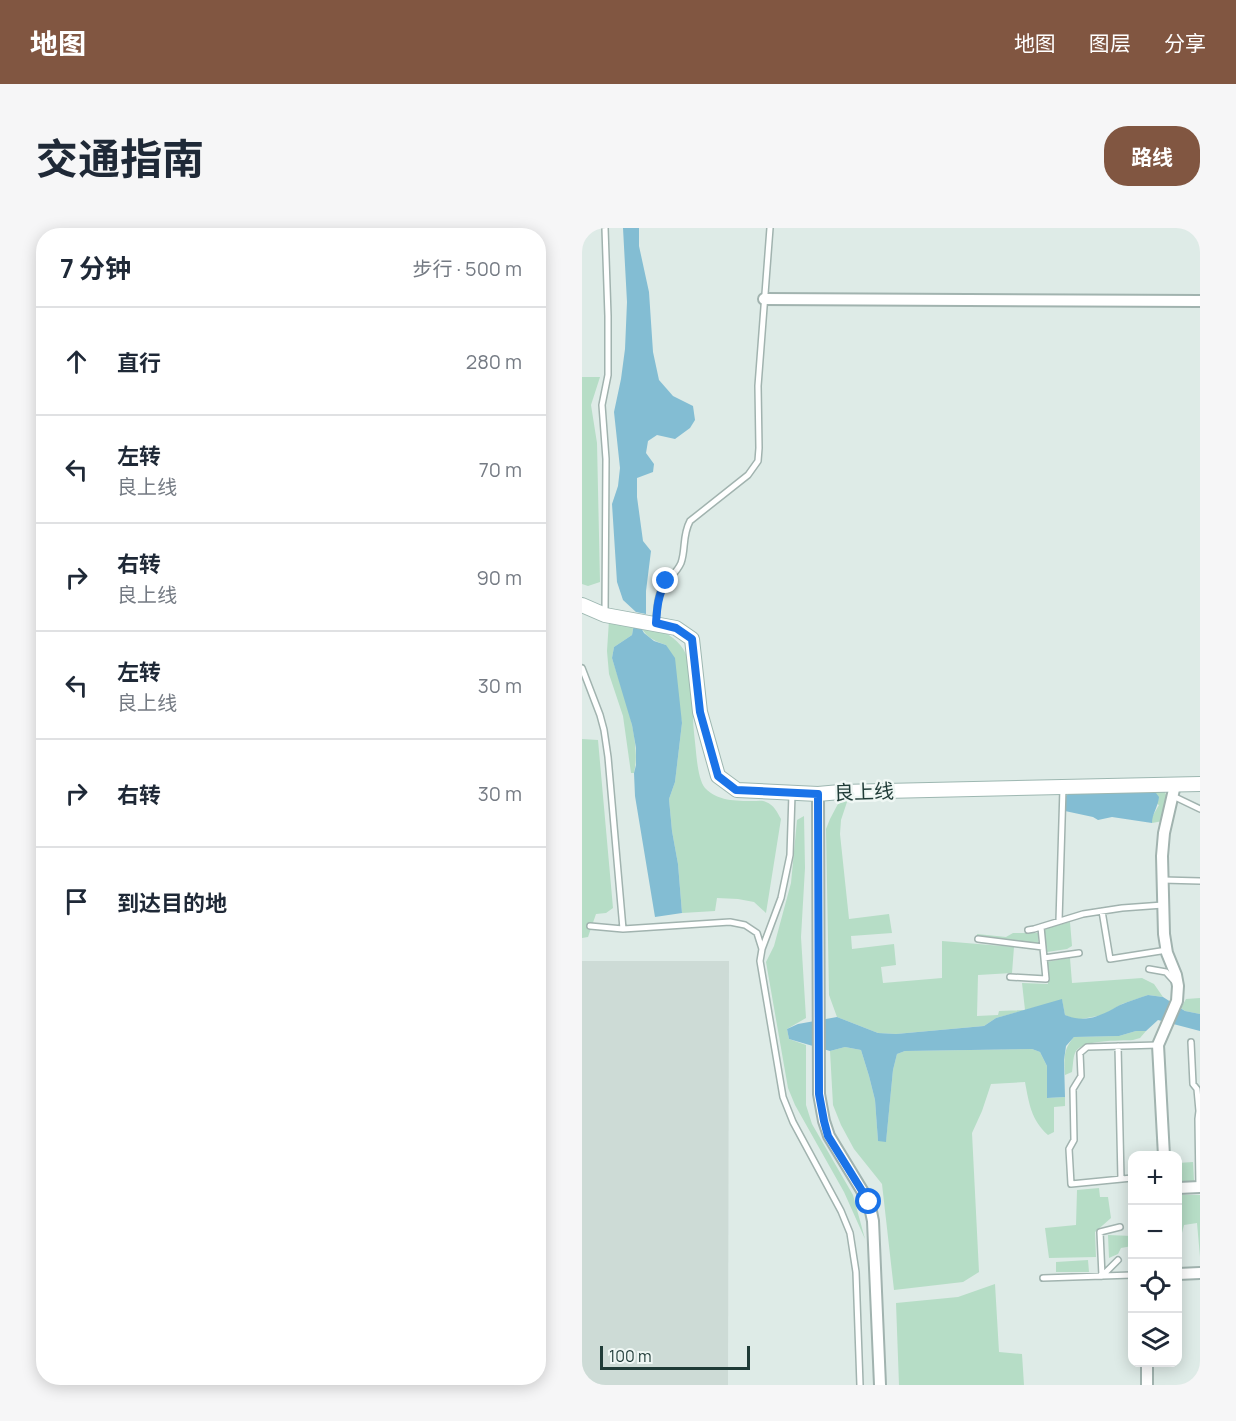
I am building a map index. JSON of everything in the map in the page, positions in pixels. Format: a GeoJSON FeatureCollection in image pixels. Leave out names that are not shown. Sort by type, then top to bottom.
{"type":"FeatureCollection","features":[{"type":"Feature","properties":{"kind":"street"},"geometry":{"type":"LineString","coordinates":[[764,299],[1200,301]]}},
{"type":"Feature","properties":{"kind":"street","name":"良上线"},"geometry":{"type":"LineString","coordinates":[[582,605],[605,615],[676,628],[692,639],[700,712],[718,776],[736,790],[792,794],[1063,787],[1174,790],[1200,784]]}},
{"type":"Feature","properties":{"kind":"street"},"geometry":{"type":"LineString","coordinates":[[1164,1151],[1158,1045],[1177,1001],[1178,986],[1164,934],[1162,856],[1164,833],[1174,790]]}},
{"type":"Feature","properties":{"kind":"street"},"geometry":{"type":"LineString","coordinates":[[818,794],[819,1094],[828,1136],[869,1202],[873,1221],[880,1385]]}},
{"type":"Feature","properties":{"kind":"street"},"geometry":{"type":"LineString","coordinates":[[1182,1188],[1200,1187]]}},
{"type":"Feature","properties":{"kind":"street"},"geometry":{"type":"LineString","coordinates":[[1182,1274],[1200,1273]]}},
{"type":"Feature","properties":{"kind":"street"},"geometry":{"type":"LineString","coordinates":[[1146,1385],[1147,1367]]}},
{"type":"Feature","properties":{"kind":"lane"},"geometry":{"type":"LineString","coordinates":[[605,228],[608,375],[602,405],[606,459],[605,615]]}},
{"type":"Feature","properties":{"kind":"lane"},"geometry":{"type":"LineString","coordinates":[[656,623],[661,590],[666,581],[677,571],[682,560],[685,529],[690,521],[748,476],[758,461],[758,386],[770,228]]}},
{"type":"Feature","properties":{"kind":"lane"},"geometry":{"type":"LineString","coordinates":[[582,668],[604,730],[623,929]]}},
{"type":"Feature","properties":{"kind":"lane"},"geometry":{"type":"LineString","coordinates":[[1059,921],[1063,787]]}},
{"type":"Feature","properties":{"kind":"lane"},"geometry":{"type":"LineString","coordinates":[[1174,790],[1200,809]]}},
{"type":"Feature","properties":{"kind":"lane"},"geometry":{"type":"LineString","coordinates":[[792,794],[790,855],[781,898],[762,949],[760,961],[783,1097],[793,1122],[841,1211],[850,1233],[856,1272],[860,1385]]}},
{"type":"Feature","properties":{"kind":"lane"},"geometry":{"type":"LineString","coordinates":[[1162,880],[1200,881]]}},
{"type":"Feature","properties":{"kind":"lane"},"geometry":{"type":"LineString","coordinates":[[1028,930],[1083,914],[1163,905]]}},
{"type":"Feature","properties":{"kind":"lane"},"geometry":{"type":"LineString","coordinates":[[1102,911],[1110,959],[1167,950]]}},
{"type":"Feature","properties":{"kind":"lane"},"geometry":{"type":"LineString","coordinates":[[590,927],[623,929],[730,922],[745,925],[757,933],[762,949]]}},
{"type":"Feature","properties":{"kind":"lane"},"geometry":{"type":"LineString","coordinates":[[1010,977],[1046,979],[1041,927]]}},
{"type":"Feature","properties":{"kind":"lane"},"geometry":{"type":"LineString","coordinates":[[978,939],[1043,947]]}},
{"type":"Feature","properties":{"kind":"lane"},"geometry":{"type":"LineString","coordinates":[[1044,958],[1079,953]]}},
{"type":"Feature","properties":{"kind":"lane"},"geometry":{"type":"LineString","coordinates":[[1149,969],[1166,972],[1178,986]]}},
{"type":"Feature","properties":{"kind":"lane"},"geometry":{"type":"LineString","coordinates":[[1191,1042],[1192,1084],[1197,1089],[1199,1111],[1197,1119],[1200,1187]]}},
{"type":"Feature","properties":{"kind":"lane"},"geometry":{"type":"LineString","coordinates":[[1128,1178],[1071,1184],[1069,1149],[1074,1140],[1072,1089],[1081,1076],[1080,1053],[1087,1047],[1158,1045]]}},
{"type":"Feature","properties":{"kind":"lane"},"geometry":{"type":"LineString","coordinates":[[1118,1046],[1121,1179]]}},
{"type":"Feature","properties":{"kind":"lane"},"geometry":{"type":"LineString","coordinates":[[1101,1276],[1100,1232],[1119,1227]]}},
{"type":"Feature","properties":{"kind":"lane"},"geometry":{"type":"LineString","coordinates":[[1101,1276],[1118,1260]]}},
{"type":"Feature","properties":{"kind":"lane"},"geometry":{"type":"LineString","coordinates":[[1043,1278],[1128,1275]]}},
{"type":"Feature","properties":{"kind":"shaded area"},"geometry":{"type":"Polygon","coordinates":[[[582,961],[729,961],[728,1385],[582,1385],[582,961]]]}},
{"type":"Feature","properties":{"kind":"green space"},"geometry":{"type":"Polygon","coordinates":[[[582,377],[600,377],[591,405],[597,443],[600,582],[588,586],[582,584],[582,377]]]}},
{"type":"Feature","properties":{"kind":"green space"},"geometry":{"type":"Polygon","coordinates":[[[609,620],[634,624],[632,635],[614,647],[612,658],[633,730],[636,760],[634,773],[631,773],[623,716],[609,674],[607,651],[609,620]]]}},
{"type":"Feature","properties":{"kind":"green space"},"geometry":{"type":"Polygon","coordinates":[[[639,624],[669,635],[686,654],[691,674],[693,725],[698,766],[705,788],[715,796],[727,799],[765,801],[773,807],[781,819],[766,913],[754,902],[717,898],[715,911],[682,913],[669,799],[675,782],[682,723],[666,645],[650,638],[639,624]]]}},
{"type":"Feature","properties":{"kind":"green space"},"geometry":{"type":"Polygon","coordinates":[[[582,739],[598,740],[613,908],[606,913],[596,914],[588,937],[582,938],[582,739]]]}},
{"type":"Feature","properties":{"kind":"green space"},"geometry":{"type":"Polygon","coordinates":[[[1164,790],[1166,795],[1163,821],[1152,823],[1152,817],[1159,805],[1135,791],[1164,790]]]}},
{"type":"Feature","properties":{"kind":"green space"},"geometry":{"type":"Polygon","coordinates":[[[848,799],[841,820],[840,834],[849,919],[889,914],[892,933],[851,936],[852,949],[894,944],[896,965],[881,967],[883,983],[942,978],[942,941],[1014,947],[1012,973],[978,975],[977,1016],[998,1015],[999,1011],[1025,1010],[1022,983],[1048,984],[1046,962],[1070,958],[1072,983],[1142,978],[1154,984],[1163,997],[1148,995],[1122,1004],[1103,1015],[1076,1020],[1065,1015],[1062,1000],[996,1018],[984,1026],[896,1034],[878,1033],[837,1017],[829,995],[826,829],[840,800],[848,799]]]}},
{"type":"Feature","properties":{"kind":"green space"},"geometry":{"type":"Polygon","coordinates":[[[804,816],[805,868],[801,937],[806,1018],[787,1029],[789,1039],[806,1045],[806,1105],[812,1124],[853,1195],[865,1239],[844,1192],[795,1105],[788,1088],[766,962],[774,946],[791,883],[797,820],[804,816]]]}},
{"type":"Feature","properties":{"kind":"green space"},"geometry":{"type":"Polygon","coordinates":[[[1070,922],[1072,946],[1047,952],[1044,929],[1070,922]]]}},
{"type":"Feature","properties":{"kind":"green space"},"geometry":{"type":"Polygon","coordinates":[[[1013,933],[1038,933],[1038,943],[978,939],[977,934],[1006,937],[1013,933]]]}},
{"type":"Feature","properties":{"kind":"green space"},"geometry":{"type":"Polygon","coordinates":[[[1200,998],[1200,1014],[1181,1008],[1186,999],[1200,998]]]}},
{"type":"Feature","properties":{"kind":"green space"},"geometry":{"type":"Polygon","coordinates":[[[1136,1031],[1146,1031],[1140,1038],[1133,1040],[1092,1043],[1078,1048],[1074,1055],[1072,1072],[1065,1075],[1065,1054],[1074,1037],[1119,1036],[1136,1031]]]}},
{"type":"Feature","properties":{"kind":"green space"},"geometry":{"type":"Polygon","coordinates":[[[845,1047],[861,1050],[875,1100],[878,1141],[886,1141],[893,1070],[897,1054],[905,1051],[1032,1049],[1040,1052],[1047,1066],[1048,1098],[1065,1097],[1065,1106],[1054,1107],[1054,1132],[1048,1135],[1034,1117],[1025,1082],[991,1084],[972,1133],[979,1272],[963,1282],[894,1290],[882,1184],[854,1149],[833,1105],[830,1051],[845,1047]]]}},
{"type":"Feature","properties":{"kind":"green space"},"geometry":{"type":"Polygon","coordinates":[[[1193,1162],[1194,1181],[1182,1182],[1182,1163],[1193,1162]]]}},
{"type":"Feature","properties":{"kind":"green space"},"geometry":{"type":"Polygon","coordinates":[[[1099,1188],[1100,1197],[1108,1197],[1111,1218],[1095,1232],[1096,1257],[1049,1258],[1045,1228],[1076,1225],[1077,1190],[1099,1188]]]}},
{"type":"Feature","properties":{"kind":"green space"},"geometry":{"type":"Polygon","coordinates":[[[1182,1195],[1200,1195],[1200,1257],[1197,1223],[1184,1225],[1182,1233],[1182,1195]]]}},
{"type":"Feature","properties":{"kind":"green space"},"geometry":{"type":"Polygon","coordinates":[[[1108,1235],[1128,1236],[1128,1247],[1121,1248],[1118,1254],[1109,1258],[1108,1235]]]}},
{"type":"Feature","properties":{"kind":"green space"},"geometry":{"type":"Polygon","coordinates":[[[1088,1260],[1089,1272],[1056,1272],[1056,1262],[1088,1260]]]}},
{"type":"Feature","properties":{"kind":"green space"},"geometry":{"type":"Polygon","coordinates":[[[995,1284],[999,1352],[1022,1354],[1024,1385],[899,1385],[896,1303],[958,1297],[995,1284]]]}},
{"type":"Feature","properties":{"kind":"water"},"geometry":{"type":"Polygon","coordinates":[[[623,228],[639,228],[639,246],[649,292],[653,352],[659,380],[673,396],[693,406],[695,420],[690,428],[675,439],[657,435],[648,441],[646,453],[654,464],[653,472],[637,478],[637,497],[643,541],[651,551],[646,591],[646,614],[636,612],[623,600],[617,582],[612,504],[618,486],[620,468],[614,412],[625,349],[627,302],[623,228]]]}},
{"type":"Feature","properties":{"kind":"water"},"geometry":{"type":"Polygon","coordinates":[[[634,624],[639,624],[644,633],[654,641],[666,645],[675,658],[682,723],[675,782],[669,799],[682,913],[655,917],[635,796],[636,748],[632,725],[612,658],[614,647],[632,635],[634,624]]]}},
{"type":"Feature","properties":{"kind":"water"},"geometry":{"type":"Polygon","coordinates":[[[1071,792],[1156,793],[1159,797],[1152,823],[1112,817],[1098,820],[1065,811],[1066,796],[1071,792]]]}},
{"type":"Feature","properties":{"kind":"water"},"geometry":{"type":"Polygon","coordinates":[[[1148,995],[1163,997],[1185,1011],[1200,1014],[1200,1031],[1158,1020],[1146,1031],[1136,1031],[1119,1036],[1074,1037],[1066,1046],[1065,1097],[1047,1098],[1047,1066],[1040,1052],[1032,1049],[905,1051],[897,1054],[893,1070],[886,1142],[878,1141],[875,1100],[861,1050],[845,1047],[830,1051],[789,1039],[787,1029],[798,1024],[837,1017],[878,1033],[896,1034],[984,1026],[996,1018],[1062,999],[1065,1015],[1080,1019],[1100,1015],[1148,995]]]}},
{"type":"Feature","properties":{"kind":"route"},"geometry":{"type":"LineString","coordinates":[[666,581],[661,590],[656,623],[676,628],[692,639],[700,712],[718,776],[736,790],[818,794],[819,1094],[828,1136],[869,1202]]}}]}
